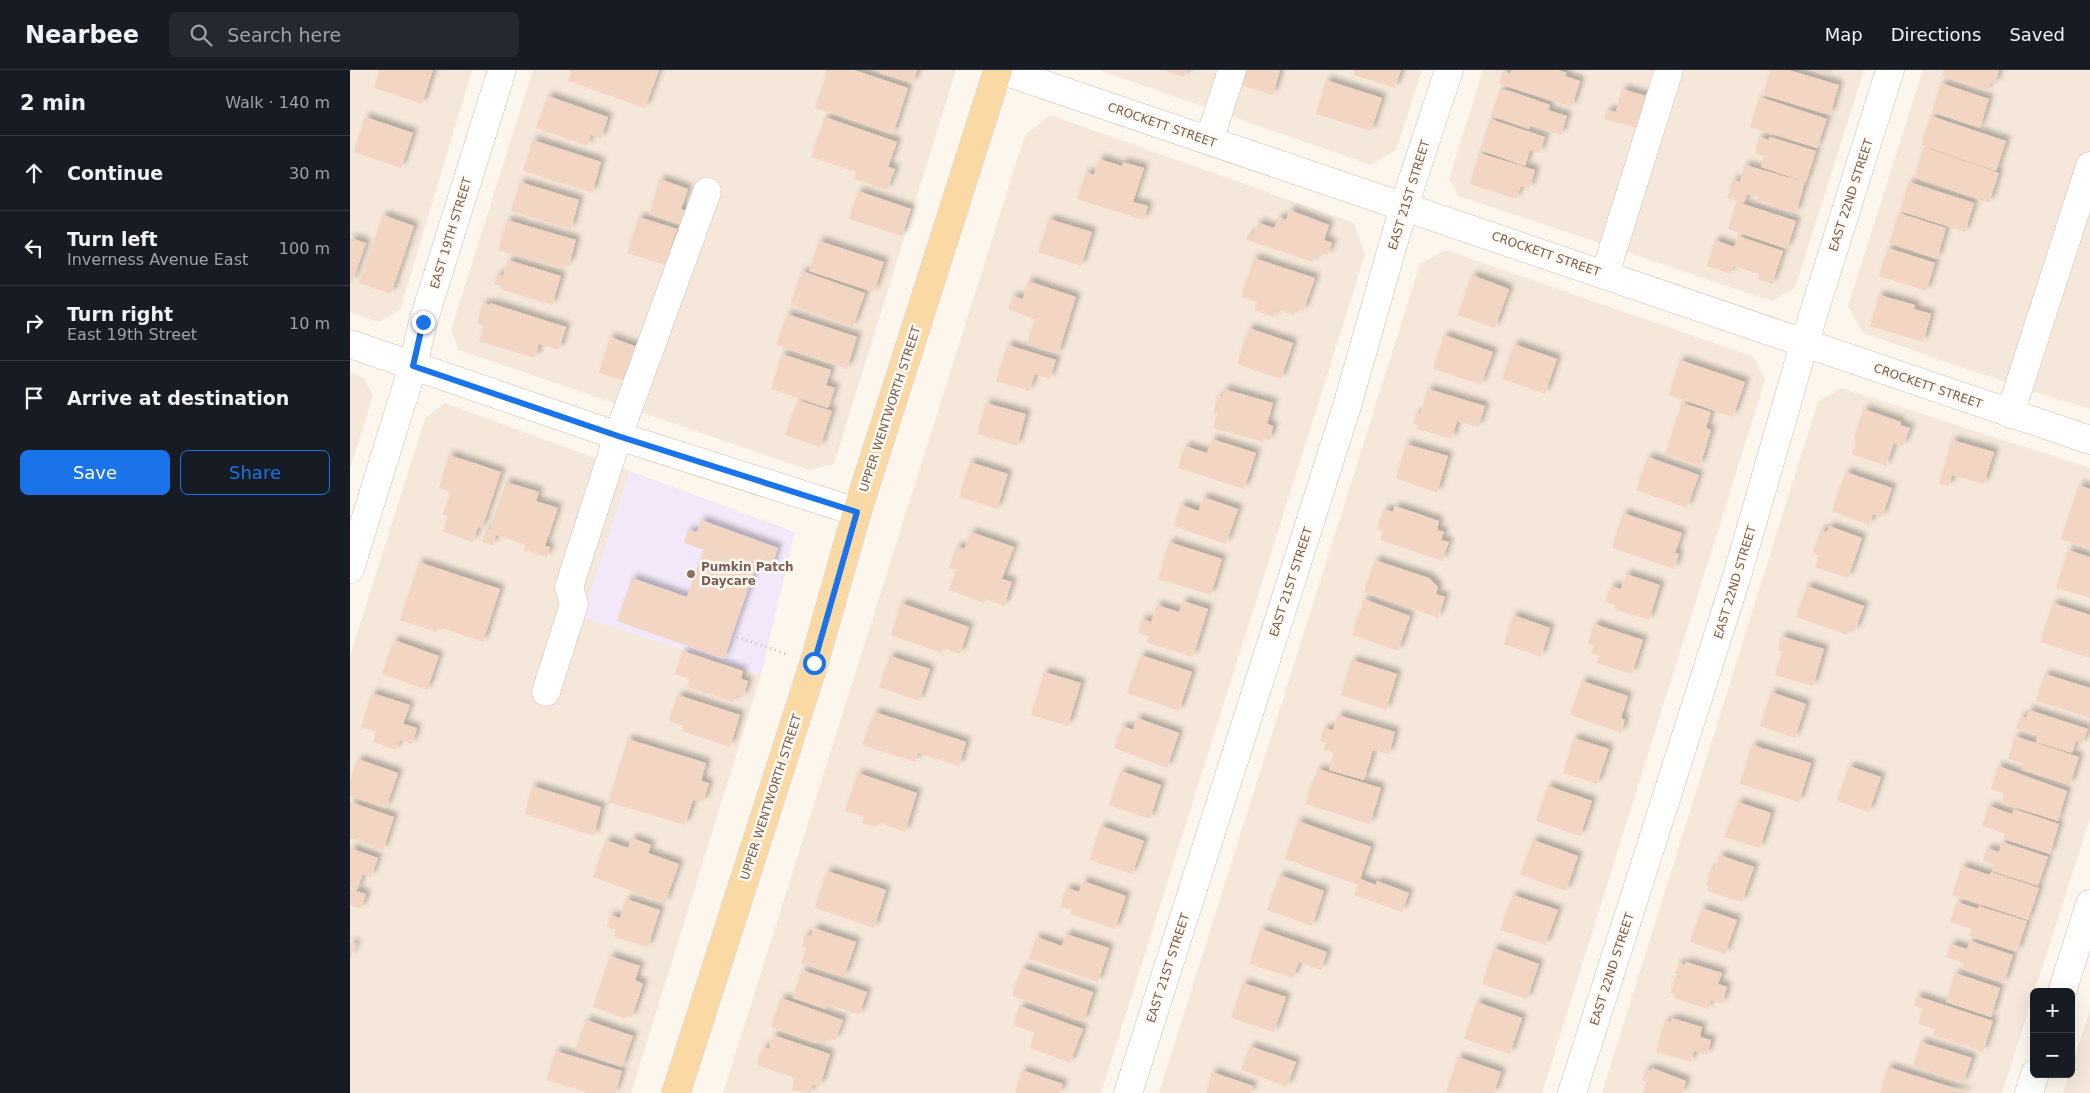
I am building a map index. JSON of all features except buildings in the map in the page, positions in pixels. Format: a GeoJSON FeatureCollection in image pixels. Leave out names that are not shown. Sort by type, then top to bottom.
{"type":"FeatureCollection","features":[{"type":"Feature","properties":{"kind":"main road","name":"UPPER WENTWORTH STREET"},"geometry":{"type":"LineString","coordinates":[[676,1093],[814,663],[857,512],[999,70]]}},
{"type":"Feature","properties":{"kind":"street","name":"EAST 19TH STREET"},"geometry":{"type":"LineString","coordinates":[[350,570],[413,366],[423,322],[502,70]]}},
{"type":"Feature","properties":{"kind":"street","name":"CROCKETT STREET"},"geometry":{"type":"LineString","coordinates":[[999,70],[2090,440]]}},
{"type":"Feature","properties":{"kind":"street"},"geometry":{"type":"LineString","coordinates":[[1209,141],[1232,70]]}},
{"type":"Feature","properties":{"kind":"street","name":"EAST 21ST STREET"},"geometry":{"type":"LineString","coordinates":[[1128,1093],[1346,406],[1404,206],[1449,70]]}},
{"type":"Feature","properties":{"kind":"street"},"geometry":{"type":"LineString","coordinates":[[1605,274],[1669,70]]}},
{"type":"Feature","properties":{"kind":"street","name":"EAST 22ND STREET"},"geometry":{"type":"LineString","coordinates":[[1572,1093],[1738,576],[1804,344],[1890,70]]}},
{"type":"Feature","properties":{"kind":"street"},"geometry":{"type":"LineString","coordinates":[[2010,414],[2090,166]]}},
{"type":"Feature","properties":{"kind":"street"},"geometry":{"type":"LineString","coordinates":[[546,692],[574,604],[570,587],[618,436],[707,192]]}},
{"type":"Feature","properties":{"kind":"street"},"geometry":{"type":"LineString","coordinates":[[350,344],[618,436],[857,512]]}},
{"type":"Feature","properties":{"kind":"street"},"geometry":{"type":"LineString","coordinates":[[2063,988],[2090,904]]}},
{"type":"Feature","properties":{"kind":"street"},"geometry":{"type":"LineString","coordinates":[[2029,1093],[2034,1078]]}},
{"type":"Feature","properties":{"kind":"path"},"geometry":{"type":"LineString","coordinates":[[737,637],[814,663]]}},
{"type":"Feature","properties":{"kind":"shaded area"},"geometry":{"type":"Polygon","coordinates":[[[350,70],[472,70],[400,310],[379,322],[350,312],[350,70]]]}},
{"type":"Feature","properties":{"kind":"shaded area"},"geometry":{"type":"Polygon","coordinates":[[[533,70],[956,70],[834,464],[809,470],[459,350],[451,330],[533,70]]]}},
{"type":"Feature","properties":{"kind":"shaded area"},"geometry":{"type":"Polygon","coordinates":[[[1099,70],[1422,70],[1396,150],[1371,165],[1099,70]]]}},
{"type":"Feature","properties":{"kind":"shaded area"},"geometry":{"type":"Polygon","coordinates":[[[1483,70],[1864,70],[1795,288],[1772,301],[1459,196],[1449,179],[1483,70]]]}},
{"type":"Feature","properties":{"kind":"shaded area"},"geometry":{"type":"Polygon","coordinates":[[[1923,70],[2090,70],[2090,409],[2022,388],[1863,333],[1848,306],[1923,70]]]}},
{"type":"Feature","properties":{"kind":"shaded area"},"geometry":{"type":"Polygon","coordinates":[[[1050,115],[1354,223],[1365,255],[1101,1093],[723,1093],[1025,135],[1050,115]]]}},
{"type":"Feature","properties":{"kind":"shaded area"},"geometry":{"type":"Polygon","coordinates":[[[1445,250],[1754,357],[1765,380],[1542,1093],[1159,1093],[1420,264],[1445,250]]]}},
{"type":"Feature","properties":{"kind":"shaded area"},"geometry":{"type":"Polygon","coordinates":[[[350,373],[364,378],[373,396],[350,469],[350,373]]]}},
{"type":"Feature","properties":{"kind":"shaded area"},"geometry":{"type":"Polygon","coordinates":[[[1841,388],[2090,468],[2090,818],[2036,988],[2030,988],[2030,1006],[2002,1093],[1602,1093],[1818,401],[1841,388]]]}},
{"type":"Feature","properties":{"kind":"shaded area"},"geometry":{"type":"Polygon","coordinates":[[[445,403],[630,471],[583,617],[761,675],[631,1093],[350,1093],[350,656],[425,419],[445,403]]]}},
{"type":"Feature","properties":{"kind":"shaded area","name":"Pumkin Patch Daycare"},"geometry":{"type":"Polygon","coordinates":[[[630,471],[795,532],[761,675],[582,617],[630,471]]]}},
{"type":"Feature","properties":{"kind":"shaded area"},"geometry":{"type":"Polygon","coordinates":[[[2090,1010],[2090,1093],[2063,1093],[2068,1078],[2075,1078],[2075,1056],[2090,1010]]]}},
{"type":"Feature","properties":{"kind":"place","name":"Pumkin Patch Daycare"},"geometry":{"type":"Point","coordinates":[691,574]}},
{"type":"Feature","properties":{"kind":"route"},"geometry":{"type":"LineString","coordinates":[[423,322],[413,366],[618,436],[857,512],[814,663]]}}]}
